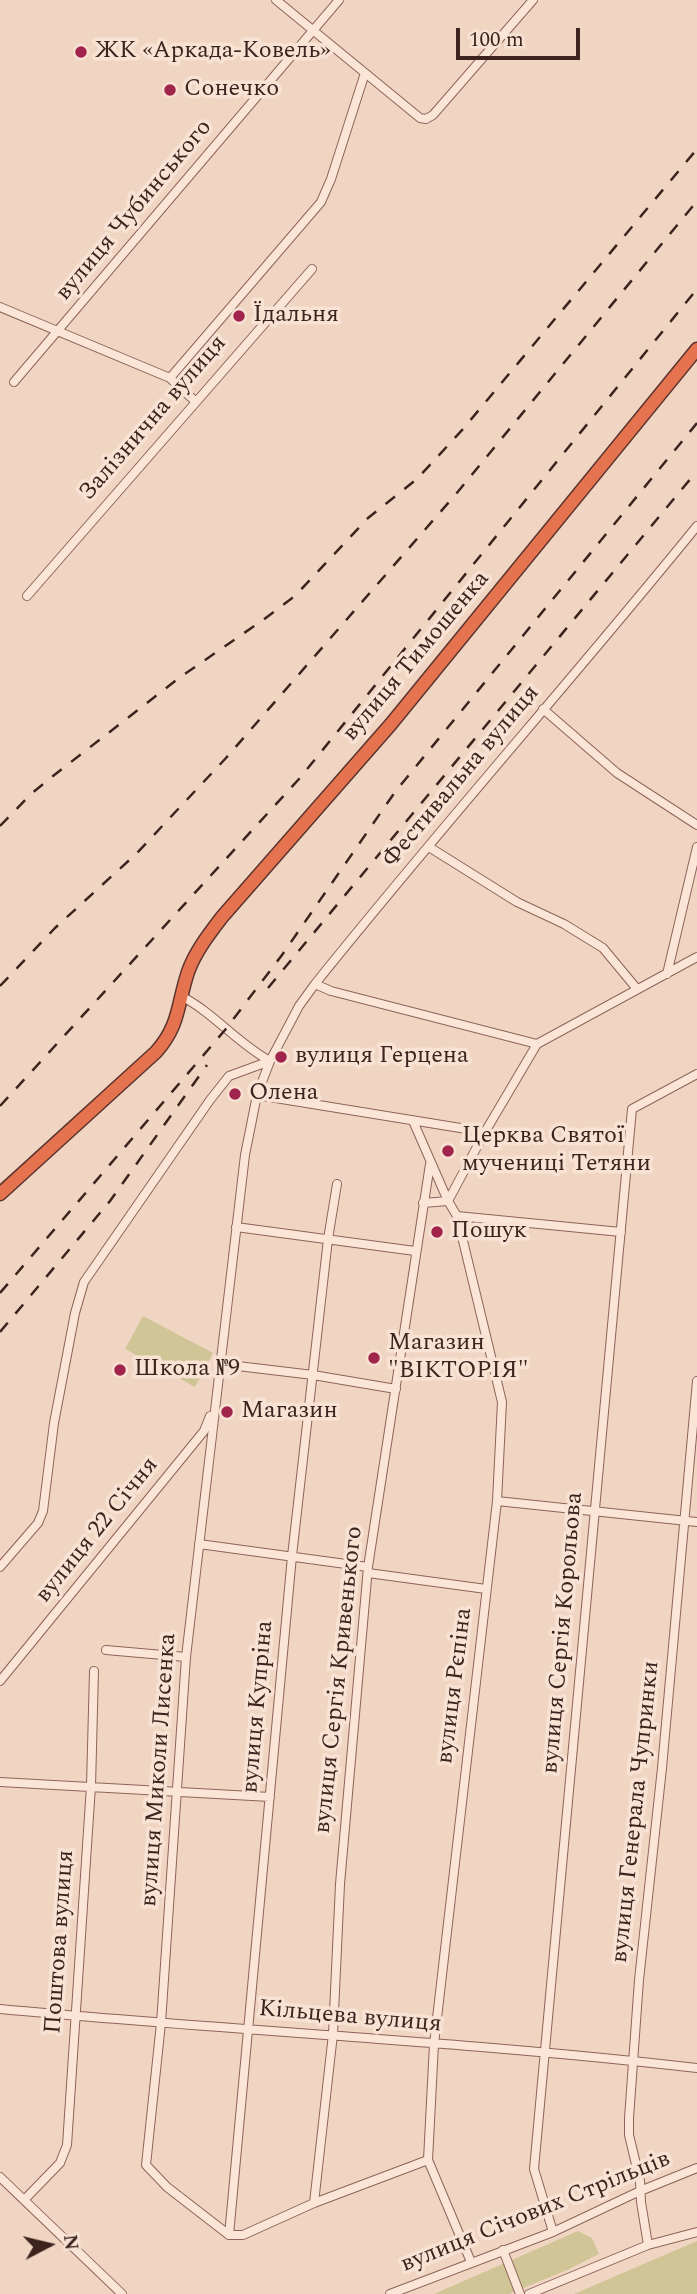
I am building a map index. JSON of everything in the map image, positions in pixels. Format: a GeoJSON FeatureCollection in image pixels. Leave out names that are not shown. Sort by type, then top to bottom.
{"type":"FeatureCollection","features":[{"type":"Feature","properties":{"kind":"highway","name":"вулиця Тимошенка"},"geometry":{"type":"LineString","coordinates":[[0,1194],[156,1052],[169,1037],[188,971],[222,917],[391,724],[697,349]]}},
{"type":"Feature","properties":{"kind":"street"},"geometry":{"type":"LineString","coordinates":[[276,0],[420,118],[426,119],[433,115],[533,0]]}},
{"type":"Feature","properties":{"kind":"street","name":"вулиця Чубинського"},"geometry":{"type":"LineString","coordinates":[[14,382],[339,0]]}},
{"type":"Feature","properties":{"kind":"street"},"geometry":{"type":"LineString","coordinates":[[170,379],[321,202],[365,73]]}},
{"type":"Feature","properties":{"kind":"street","name":"Залізнична вулиця"},"geometry":{"type":"LineString","coordinates":[[27,596],[312,269]]}},
{"type":"Feature","properties":{"kind":"street"},"geometry":{"type":"LineString","coordinates":[[0,307],[170,379],[196,402]]}},
{"type":"Feature","properties":{"kind":"street","name":"Фестивальна вулиця"},"geometry":{"type":"LineString","coordinates":[[270,1061],[299,1006],[315,984],[697,526]]}},
{"type":"Feature","properties":{"kind":"street"},"geometry":{"type":"LineString","coordinates":[[543,709],[617,773],[697,825]]}},
{"type":"Feature","properties":{"kind":"street"},"geometry":{"type":"LineString","coordinates":[[429,847],[517,902],[564,924],[603,948],[637,989]]}},
{"type":"Feature","properties":{"kind":"street"},"geometry":{"type":"LineString","coordinates":[[667,974],[697,847]]}},
{"type":"Feature","properties":{"kind":"street"},"geometry":{"type":"LineString","coordinates":[[423,1203],[448,1201],[537,1044],[697,957]]}},
{"type":"Feature","properties":{"kind":"street"},"geometry":{"type":"LineString","coordinates":[[315,984],[331,991],[537,1044]]}},
{"type":"Feature","properties":{"kind":"street"},"geometry":{"type":"LineString","coordinates":[[181,996],[202,1009],[246,1047],[270,1061]]}},
{"type":"Feature","properties":{"kind":"street"},"geometry":{"type":"LineString","coordinates":[[0,1567],[37,1523],[43,1511],[54,1423],[75,1313],[84,1282],[229,1076],[270,1061]]}},
{"type":"Feature","properties":{"kind":"street","name":"вулиця Миколи Лисенка"},"geometry":{"type":"LineString","coordinates":[[229,2235],[167,2187],[146,2165],[160,2023],[186,1657],[236,1227],[251,1121],[257,1095],[270,1061]]}},
{"type":"Feature","properties":{"kind":"street","name":"вулиця Сергія Корольова"},"geometry":{"type":"LineString","coordinates":[[553,2232],[534,2169],[632,1109],[697,1074]]}},
{"type":"Feature","properties":{"kind":"street"},"geometry":{"type":"LineString","coordinates":[[257,1095],[485,1132]]}},
{"type":"Feature","properties":{"kind":"street","name":"вулиця Рєпіна"},"geometry":{"type":"LineString","coordinates":[[413,1121],[430,1164],[457,1216],[502,1402],[497,1501],[434,2044],[428,2160],[471,2262]]}},
{"type":"Feature","properties":{"kind":"street","name":"вулиця Сергія Кривенького"},"geometry":{"type":"LineString","coordinates":[[314,2203],[333,2034],[340,1884],[368,1570],[430,1164]]}},
{"type":"Feature","properties":{"kind":"street","name":"вулиця Купріна"},"geometry":{"type":"LineString","coordinates":[[229,2235],[292,1556],[328,1239],[337,1184]]}},
{"type":"Feature","properties":{"kind":"street"},"geometry":{"type":"LineString","coordinates":[[457,1216],[621,1232]]}},
{"type":"Feature","properties":{"kind":"street"},"geometry":{"type":"LineString","coordinates":[[236,1227],[415,1251]]}},
{"type":"Feature","properties":{"kind":"street"},"geometry":{"type":"LineString","coordinates":[[221,1364],[313,1375],[396,1389]]}},
{"type":"Feature","properties":{"kind":"street","name":"вулиця Генерала Чупринки"},"geometry":{"type":"LineString","coordinates":[[648,2245],[640,2180],[629,2135],[639,1980],[662,1768],[697,1381]]}},
{"type":"Feature","properties":{"kind":"street","name":"вулиця 22 Січня"},"geometry":{"type":"LineString","coordinates":[[0,1681],[204,1431],[216,1399]]}},
{"type":"Feature","properties":{"kind":"street"},"geometry":{"type":"LineString","coordinates":[[497,1501],[697,1522]]}},
{"type":"Feature","properties":{"kind":"street"},"geometry":{"type":"LineString","coordinates":[[199,1544],[292,1556],[486,1589]]}},
{"type":"Feature","properties":{"kind":"street"},"geometry":{"type":"LineString","coordinates":[[106,1650],[186,1657]]}},
{"type":"Feature","properties":{"kind":"street","name":"Поштова вулиця"},"geometry":{"type":"LineString","coordinates":[[25,2199],[60,2163],[67,2146],[91,1786],[94,1671]]}},
{"type":"Feature","properties":{"kind":"street"},"geometry":{"type":"LineString","coordinates":[[0,1782],[270,1797]]}},
{"type":"Feature","properties":{"kind":"street","name":"Кільцева вулиця"},"geometry":{"type":"LineString","coordinates":[[0,2008],[160,2023],[545,2051],[697,2067]]}},
{"type":"Feature","properties":{"kind":"street"},"geometry":{"type":"LineString","coordinates":[[229,2235],[243,2235],[314,2203],[428,2160]]}},
{"type":"Feature","properties":{"kind":"street","name":"вулиця Січових Стрільців"},"geometry":{"type":"LineString","coordinates":[[390,2294],[553,2232],[640,2191],[697,2168]]}},
{"type":"Feature","properties":{"kind":"street"},"geometry":{"type":"LineString","coordinates":[[0,2177],[122,2294]]}},
{"type":"Feature","properties":{"kind":"street"},"geometry":{"type":"LineString","coordinates":[[529,2294],[648,2245],[697,2232]]}},
{"type":"Feature","properties":{"kind":"street"},"geometry":{"type":"LineString","coordinates":[[503,2250],[520,2294]]}},
{"type":"Feature","properties":{"kind":"shaded area"},"geometry":{"type":"Polygon","coordinates":[[[143,1316],[213,1353],[195,1387],[125,1349],[143,1316]]]}},
{"type":"Feature","properties":{"kind":"shaded area"},"geometry":{"type":"Polygon","coordinates":[[[578,2231],[592,2238],[599,2254],[567,2270],[509,2294],[434,2294],[578,2231]]]}},
{"type":"Feature","properties":{"kind":"shaded area"},"geometry":{"type":"Polygon","coordinates":[[[697,2241],[697,2294],[574,2294],[697,2241]]]}},
{"type":"Feature","properties":{"kind":"railway"},"geometry":{"type":"LineString","coordinates":[[0,826],[53,776],[179,678],[295,596],[368,518],[417,479],[463,429],[697,149]]}},
{"type":"Feature","properties":{"kind":"railway"},"geometry":{"type":"LineString","coordinates":[[0,986],[55,928],[136,854],[226,758],[456,494],[697,201]]}},
{"type":"Feature","properties":{"kind":"railway"},"geometry":{"type":"LineString","coordinates":[[0,1106],[299,779],[697,289]]}},
{"type":"Feature","properties":{"kind":"railway"},"geometry":{"type":"LineString","coordinates":[[0,1293],[225,1030],[282,955],[395,792],[697,423]]}},
{"type":"Feature","properties":{"kind":"railway"},"geometry":{"type":"LineString","coordinates":[[268,988],[697,471]]}},
{"type":"Feature","properties":{"kind":"railway"},"geometry":{"type":"LineString","coordinates":[[0,1332],[110,1201],[207,1065]]}},
{"type":"Feature","properties":{"kind":"place","name":"ЖК «Аркада-Ковель»"},"geometry":{"type":"Point","coordinates":[81,52]}},
{"type":"Feature","properties":{"kind":"place","name":"Сонечко"},"geometry":{"type":"Point","coordinates":[170,90]}},
{"type":"Feature","properties":{"kind":"place","name":"Їдальня"},"geometry":{"type":"Point","coordinates":[239,316]}},
{"type":"Feature","properties":{"kind":"place","name":"вулиця Герцена"},"geometry":{"type":"Point","coordinates":[281,1057]}},
{"type":"Feature","properties":{"kind":"place","name":"Олена"},"geometry":{"type":"Point","coordinates":[235,1094]}},
{"type":"Feature","properties":{"kind":"place","name":"Церква Святої мучениці Тетяни"},"geometry":{"type":"Point","coordinates":[448,1151]}},
{"type":"Feature","properties":{"kind":"place","name":"Пошук"},"geometry":{"type":"Point","coordinates":[437,1232]}},
{"type":"Feature","properties":{"kind":"place","name":"Магазин \"ВІКТОРІЯ\""},"geometry":{"type":"Point","coordinates":[374,1358]}},
{"type":"Feature","properties":{"kind":"place","name":"Школа №9"},"geometry":{"type":"Point","coordinates":[120,1370]}},
{"type":"Feature","properties":{"kind":"place","name":"Магазин"},"geometry":{"type":"Point","coordinates":[227,1412]}}]}
